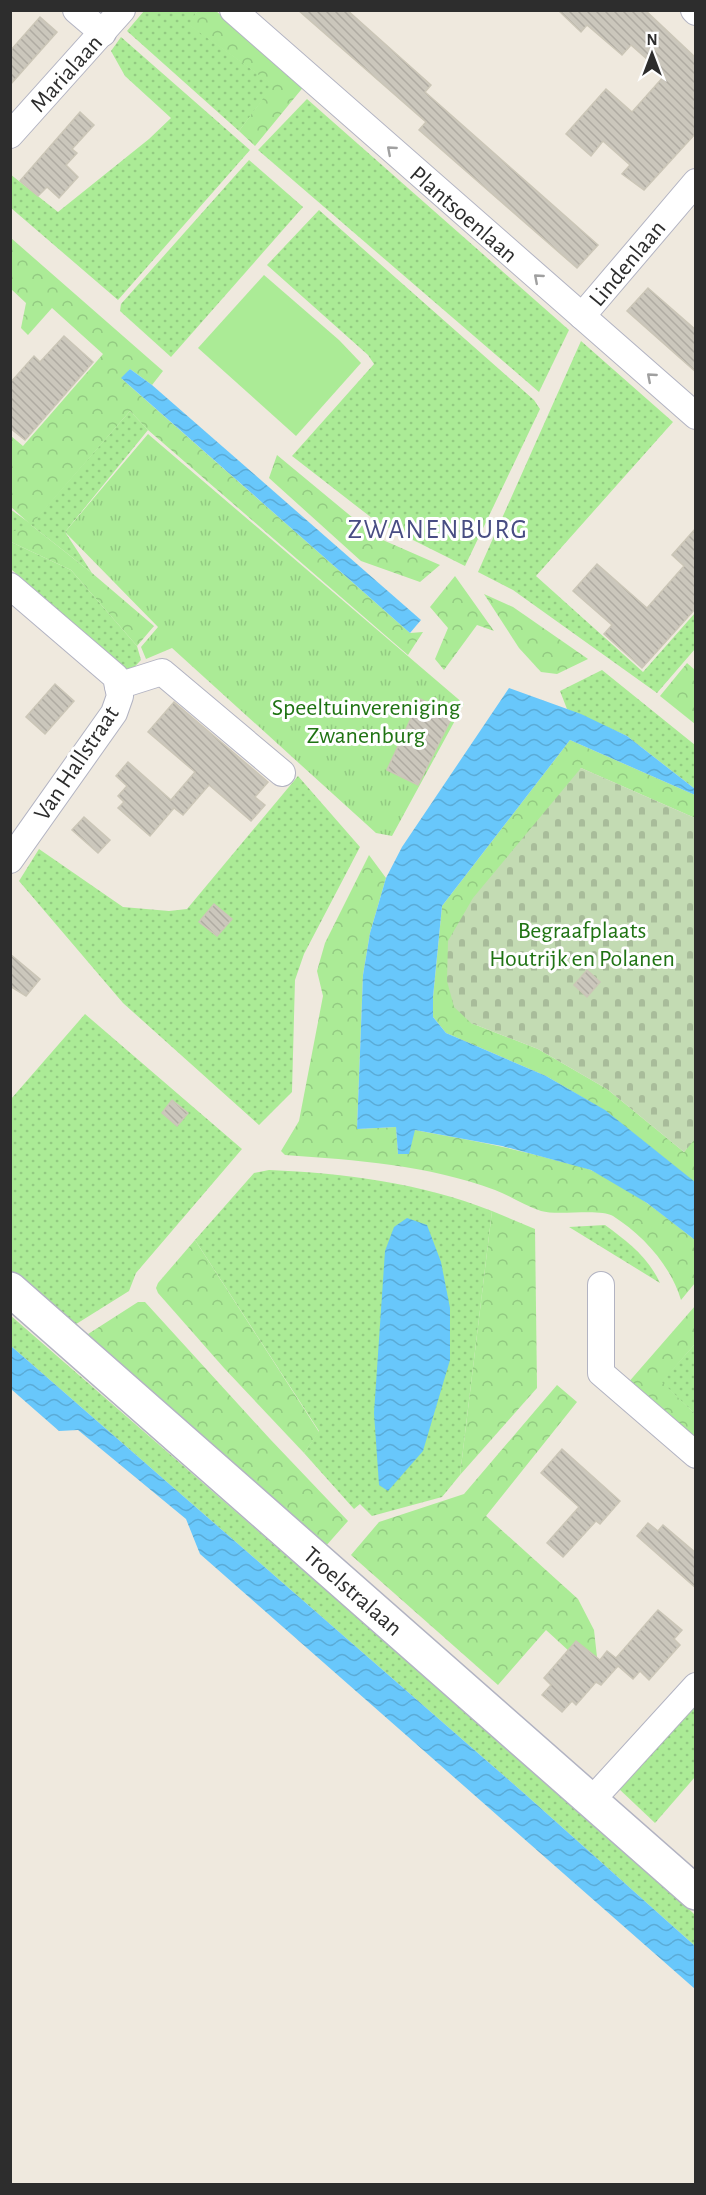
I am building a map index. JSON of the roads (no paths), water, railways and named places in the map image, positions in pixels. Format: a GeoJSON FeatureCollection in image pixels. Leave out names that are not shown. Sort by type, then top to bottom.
{"type":"FeatureCollection","features":[{"type":"Feature","properties":{"kind":"street"},"geometry":{"type":"LineString","coordinates":[[76,10],[103,33]]}},
{"type":"Feature","properties":{"kind":"street","name":"Marialaan"},"geometry":{"type":"LineString","coordinates":[[10,135],[122,10]]}},
{"type":"Feature","properties":{"kind":"street","name":"Plantsoenlaan"},"geometry":{"type":"LineString","coordinates":[[233,10],[696,416]]}},
{"type":"Feature","properties":{"kind":"street","name":"Lindenlaan"},"geometry":{"type":"LineString","coordinates":[[582,316],[696,182]]}},
{"type":"Feature","properties":{"kind":"street"},"geometry":{"type":"LineString","coordinates":[[10,586],[116,676],[119,691],[162,672],[282,773]]}},
{"type":"Feature","properties":{"kind":"street","name":"Van Hallstraat"},"geometry":{"type":"LineString","coordinates":[[10,860],[114,713],[119,691]]}},
{"type":"Feature","properties":{"kind":"street"},"geometry":{"type":"LineString","coordinates":[[601,1285],[601,1373],[696,1455]]}},
{"type":"Feature","properties":{"kind":"street","name":"Troelstralaan"},"geometry":{"type":"LineString","coordinates":[[10,1289],[696,1893]]}},
{"type":"Feature","properties":{"kind":"street"},"geometry":{"type":"LineString","coordinates":[[591,1801],[696,1686]]}},
{"type":"Feature","properties":{"kind":"water"},"geometry":{"type":"Polygon","coordinates":[[[130,369],[152,385],[421,620],[410,633],[121,378],[130,369]]]}},
{"type":"Feature","properties":{"kind":"water"},"geometry":{"type":"Polygon","coordinates":[[[509,688],[581,714],[627,736],[695,789],[695,795],[570,740],[442,906],[433,1017],[446,1033],[546,1076],[605,1110],[695,1182],[695,1240],[647,1203],[591,1170],[502,1146],[415,1130],[409,1154],[398,1154],[396,1127],[357,1129],[363,975],[370,933],[386,878],[402,847],[509,688]]]}},
{"type":"Feature","properties":{"kind":"water"},"geometry":{"type":"Polygon","coordinates":[[[407,1218],[427,1225],[441,1262],[450,1308],[450,1360],[423,1451],[388,1491],[379,1485],[374,1413],[385,1251],[394,1227],[407,1218]]]}},
{"type":"Feature","properties":{"kind":"water"},"geometry":{"type":"Polygon","coordinates":[[[11,1346],[526,1795],[695,1946],[695,1989],[200,1554],[186,1519],[78,1430],[59,1431],[11,1389],[11,1346]]]}},
{"type":"Feature","properties":{"kind":"district","name":"ZWANENBURG"},"geometry":{"type":"Point","coordinates":[438,529]}},
{"type":"Feature","properties":{"kind":"park label","name":"Speeltuinvereniging Zwanenburg"},"geometry":{"type":"Point","coordinates":[366,721]}},
{"type":"Feature","properties":{"kind":"park label","name":"Begraafplaats Houtrijk en Polanen"},"geometry":{"type":"Point","coordinates":[582,944]}}]}
